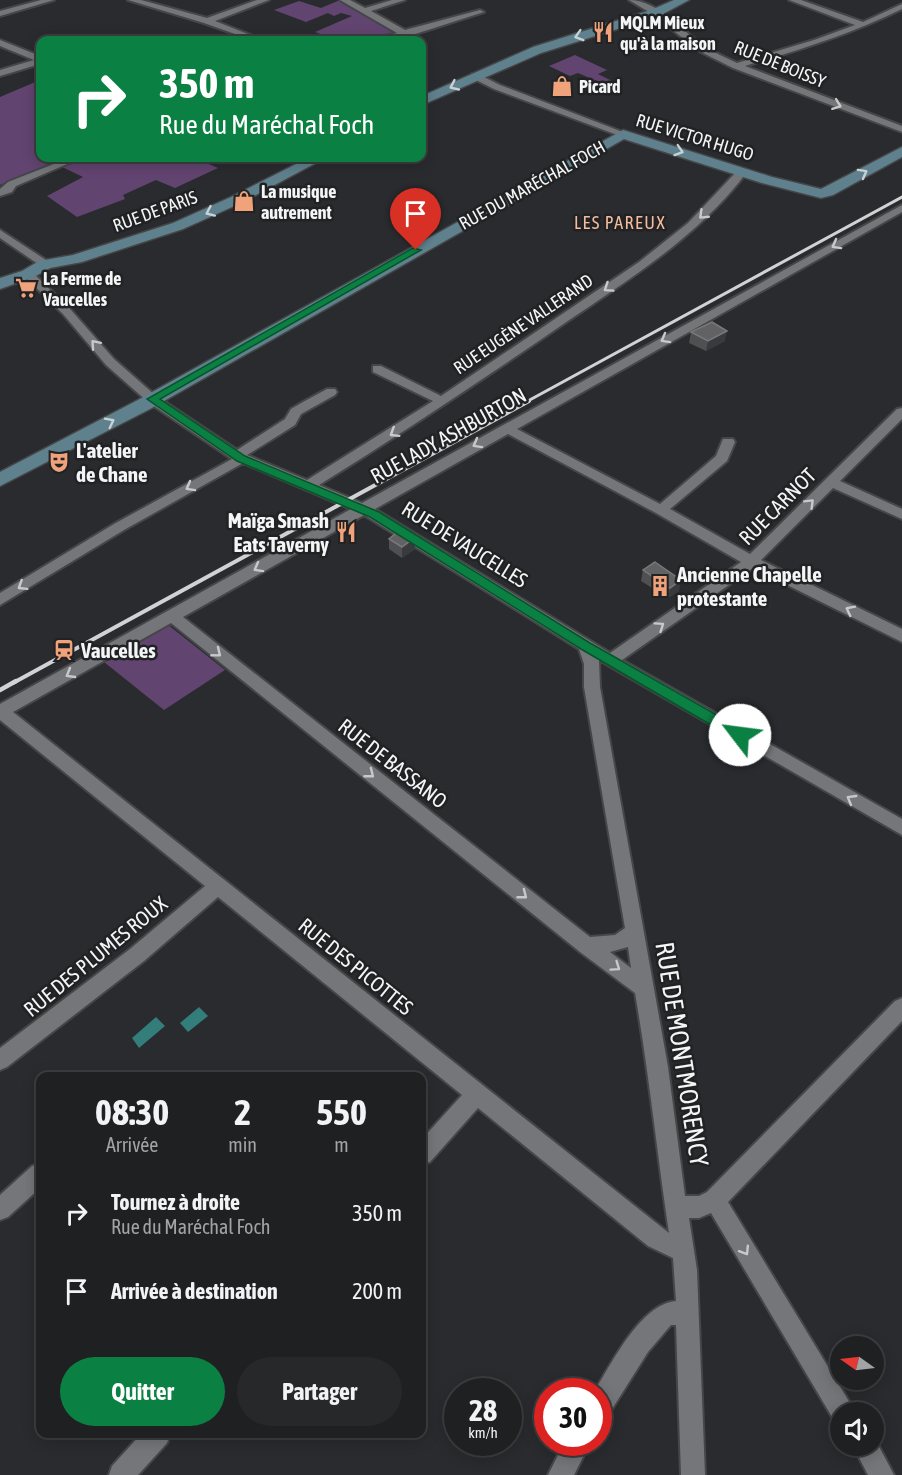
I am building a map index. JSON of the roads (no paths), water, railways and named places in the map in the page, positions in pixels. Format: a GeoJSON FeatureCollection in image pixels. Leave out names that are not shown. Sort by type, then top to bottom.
{"type":"FeatureCollection","features":[{"type":"Feature","properties":{"kind":"street"},"geometry":{"type":"LineString","coordinates":[[0,14],[50,0]]}},
{"type":"Feature","properties":{"kind":"street"},"geometry":{"type":"LineString","coordinates":[[132,0],[207,21],[248,36]]}},
{"type":"Feature","properties":{"kind":"street"},"geometry":{"type":"LineString","coordinates":[[207,21],[265,0]]}},
{"type":"Feature","properties":{"kind":"street"},"geometry":{"type":"LineString","coordinates":[[344,0],[406,34]]}},
{"type":"Feature","properties":{"kind":"street"},"geometry":{"type":"LineString","coordinates":[[364,10],[401,0]]}},
{"type":"Feature","properties":{"kind":"street","name":"RUE DE BOISSY"},"geometry":{"type":"LineString","coordinates":[[633,0],[655,13],[704,50],[736,66],[902,129]]}},
{"type":"Feature","properties":{"kind":"street"},"geometry":{"type":"LineString","coordinates":[[426,99],[541,49],[655,13],[683,0]]}},
{"type":"Feature","properties":{"kind":"street"},"geometry":{"type":"LineString","coordinates":[[794,0],[863,25]]}},
{"type":"Feature","properties":{"kind":"street"},"geometry":{"type":"LineString","coordinates":[[736,66],[817,42],[863,25],[902,6]]}},
{"type":"Feature","properties":{"kind":"street"},"geometry":{"type":"LineString","coordinates":[[397,36],[482,11]]}},
{"type":"Feature","properties":{"kind":"street"},"geometry":{"type":"LineString","coordinates":[[0,43],[36,58]]}},
{"type":"Feature","properties":{"kind":"street"},"geometry":{"type":"LineString","coordinates":[[0,73],[36,61]]}},
{"type":"Feature","properties":{"kind":"street","name":"RUE VICTOR HUGO"},"geometry":{"type":"LineString","coordinates":[[481,74],[507,91],[623,134],[820,194],[828,192],[902,152]]}},
{"type":"Feature","properties":{"kind":"street","name":"RUE DU MARÉCHAL FOCH"},"geometry":{"type":"LineString","coordinates":[[0,480],[152,399],[623,134]]}},
{"type":"Feature","properties":{"kind":"street"},"geometry":{"type":"LineString","coordinates":[[4,191],[12,184],[66,162]]}},
{"type":"Feature","properties":{"kind":"street","name":"RUE DE PARIS"},"geometry":{"type":"LineString","coordinates":[[0,284],[28,274],[45,264],[76,259],[178,226],[236,200],[310,162]]}},
{"type":"Feature","properties":{"kind":"street","name":"RUE EUGÈNE VALLERAND"},"geometry":{"type":"LineString","coordinates":[[308,486],[442,401],[643,264],[692,225],[742,172]]}},
{"type":"Feature","properties":{"kind":"street","name":"RUE LADY ASHBURTON"},"geometry":{"type":"LineString","coordinates":[[0,712],[902,208]]}},
{"type":"Feature","properties":{"kind":"street"},"geometry":{"type":"LineString","coordinates":[[0,233],[45,264]]}},
{"type":"Feature","properties":{"kind":"street","name":"RUE DE VAUCELLES"},"geometry":{"type":"LineString","coordinates":[[28,274],[67,312],[110,362],[152,399],[239,457],[375,514],[586,646],[902,828]]}},
{"type":"Feature","properties":{"kind":"street"},"geometry":{"type":"LineString","coordinates":[[377,369],[442,401]]}},
{"type":"Feature","properties":{"kind":"street"},"geometry":{"type":"LineString","coordinates":[[0,600],[239,457],[290,422],[296,412],[332,392]]}},
{"type":"Feature","properties":{"kind":"street","name":"RUE CARNOT"},"geometry":{"type":"LineString","coordinates":[[612,659],[752,561],[902,412]]}},
{"type":"Feature","properties":{"kind":"street"},"geometry":{"type":"LineString","coordinates":[[506,428],[752,561],[902,636]]}},
{"type":"Feature","properties":{"kind":"street"},"geometry":{"type":"LineString","coordinates":[[661,510],[722,458],[728,442]]}},
{"type":"Feature","properties":{"kind":"street"},"geometry":{"type":"LineString","coordinates":[[831,482],[902,514]]}},
{"type":"Feature","properties":{"kind":"street","name":"RUE DE BASSANO"},"geometry":{"type":"LineString","coordinates":[[172,616],[587,946],[645,988]]}},
{"type":"Feature","properties":{"kind":"street","name":"RUE DE MONTMORENCY"},"geometry":{"type":"LineString","coordinates":[[586,646],[592,664],[592,687],[645,988],[684,1252],[693,1475]]}},
{"type":"Feature","properties":{"kind":"street","name":"RUE DES PICOTTES"},"geometry":{"type":"LineString","coordinates":[[0,712],[656,1238],[684,1252]]}},
{"type":"Feature","properties":{"kind":"street","name":"RUE DES PLUMES ROUX"},"geometry":{"type":"LineString","coordinates":[[0,1060],[137,955],[217,886]]}},
{"type":"Feature","properties":{"kind":"street"},"geometry":{"type":"LineString","coordinates":[[587,946],[619,943],[635,931]]}},
{"type":"Feature","properties":{"kind":"street"},"geometry":{"type":"LineString","coordinates":[[677,1207],[699,1206],[715,1200],[902,1007]]}},
{"type":"Feature","properties":{"kind":"street"},"geometry":{"type":"LineString","coordinates":[[426,1150],[477,1094]]}},
{"type":"Feature","properties":{"kind":"street"},"geometry":{"type":"LineString","coordinates":[[0,1209],[36,1178]]}},
{"type":"Feature","properties":{"kind":"street"},"geometry":{"type":"LineString","coordinates":[[715,1200],[837,1402]]}},
{"type":"Feature","properties":{"kind":"street"},"geometry":{"type":"LineString","coordinates":[[612,1386],[631,1355],[657,1322],[665,1315],[688,1314]]}},
{"type":"Feature","properties":{"kind":"street"},"geometry":{"type":"LineString","coordinates":[[121,1475],[154,1438]]}},
{"type":"Feature","properties":{"kind":"street"},"geometry":{"type":"LineString","coordinates":[[560,1475],[571,1456]]}},
{"type":"Feature","properties":{"kind":"street"},"geometry":{"type":"LineString","coordinates":[[871,1456],[882,1475]]}},
{"type":"Feature","properties":{"kind":"water"},"geometry":{"type":"Polygon","coordinates":[[[199,1007],[208,1016],[188,1032],[180,1023],[199,1007]]]}},
{"type":"Feature","properties":{"kind":"water"},"geometry":{"type":"Polygon","coordinates":[[[156,1017],[165,1026],[139,1048],[132,1038],[156,1017]]]}},
{"type":"Feature","properties":{"kind":"railway"},"geometry":{"type":"LineString","coordinates":[[526,402],[902,197]]}},
{"type":"Feature","properties":{"kind":"railway"},"geometry":{"type":"LineString","coordinates":[[13,683],[529,401]]}},
{"type":"Feature","properties":{"kind":"railway"},"geometry":{"type":"LineString","coordinates":[[0,690],[16,681]]}},
{"type":"Feature","properties":{"kind":"place","name":"MQLM Mieux qu'à la maison"},"geometry":{"type":"Point","coordinates":[603,32]}},
{"type":"Feature","properties":{"kind":"place","name":"Picard"},"geometry":{"type":"Point","coordinates":[562,86]}},
{"type":"Feature","properties":{"kind":"place","name":"La musique autrement"},"geometry":{"type":"Point","coordinates":[244,201]}},
{"type":"Feature","properties":{"kind":"place","name":"La Ferme de Vaucelles"},"geometry":{"type":"Point","coordinates":[26,288]}},
{"type":"Feature","properties":{"kind":"place","name":"L'atelier de Chane"},"geometry":{"type":"Point","coordinates":[59,462]}},
{"type":"Feature","properties":{"kind":"place","name":"Maïga Smash Eats Taverny"},"geometry":{"type":"Point","coordinates":[346,532]}},
{"type":"Feature","properties":{"kind":"place","name":"Ancienne Chapelle protestante"},"geometry":{"type":"Point","coordinates":[660,586]}},
{"type":"Feature","properties":{"kind":"place","name":"Vaucelles"},"geometry":{"type":"Point","coordinates":[64,650]}},
{"type":"Feature","properties":{"kind":"district","name":"LES PAREUX"},"geometry":{"type":"Point","coordinates":[620,222]}}]}
